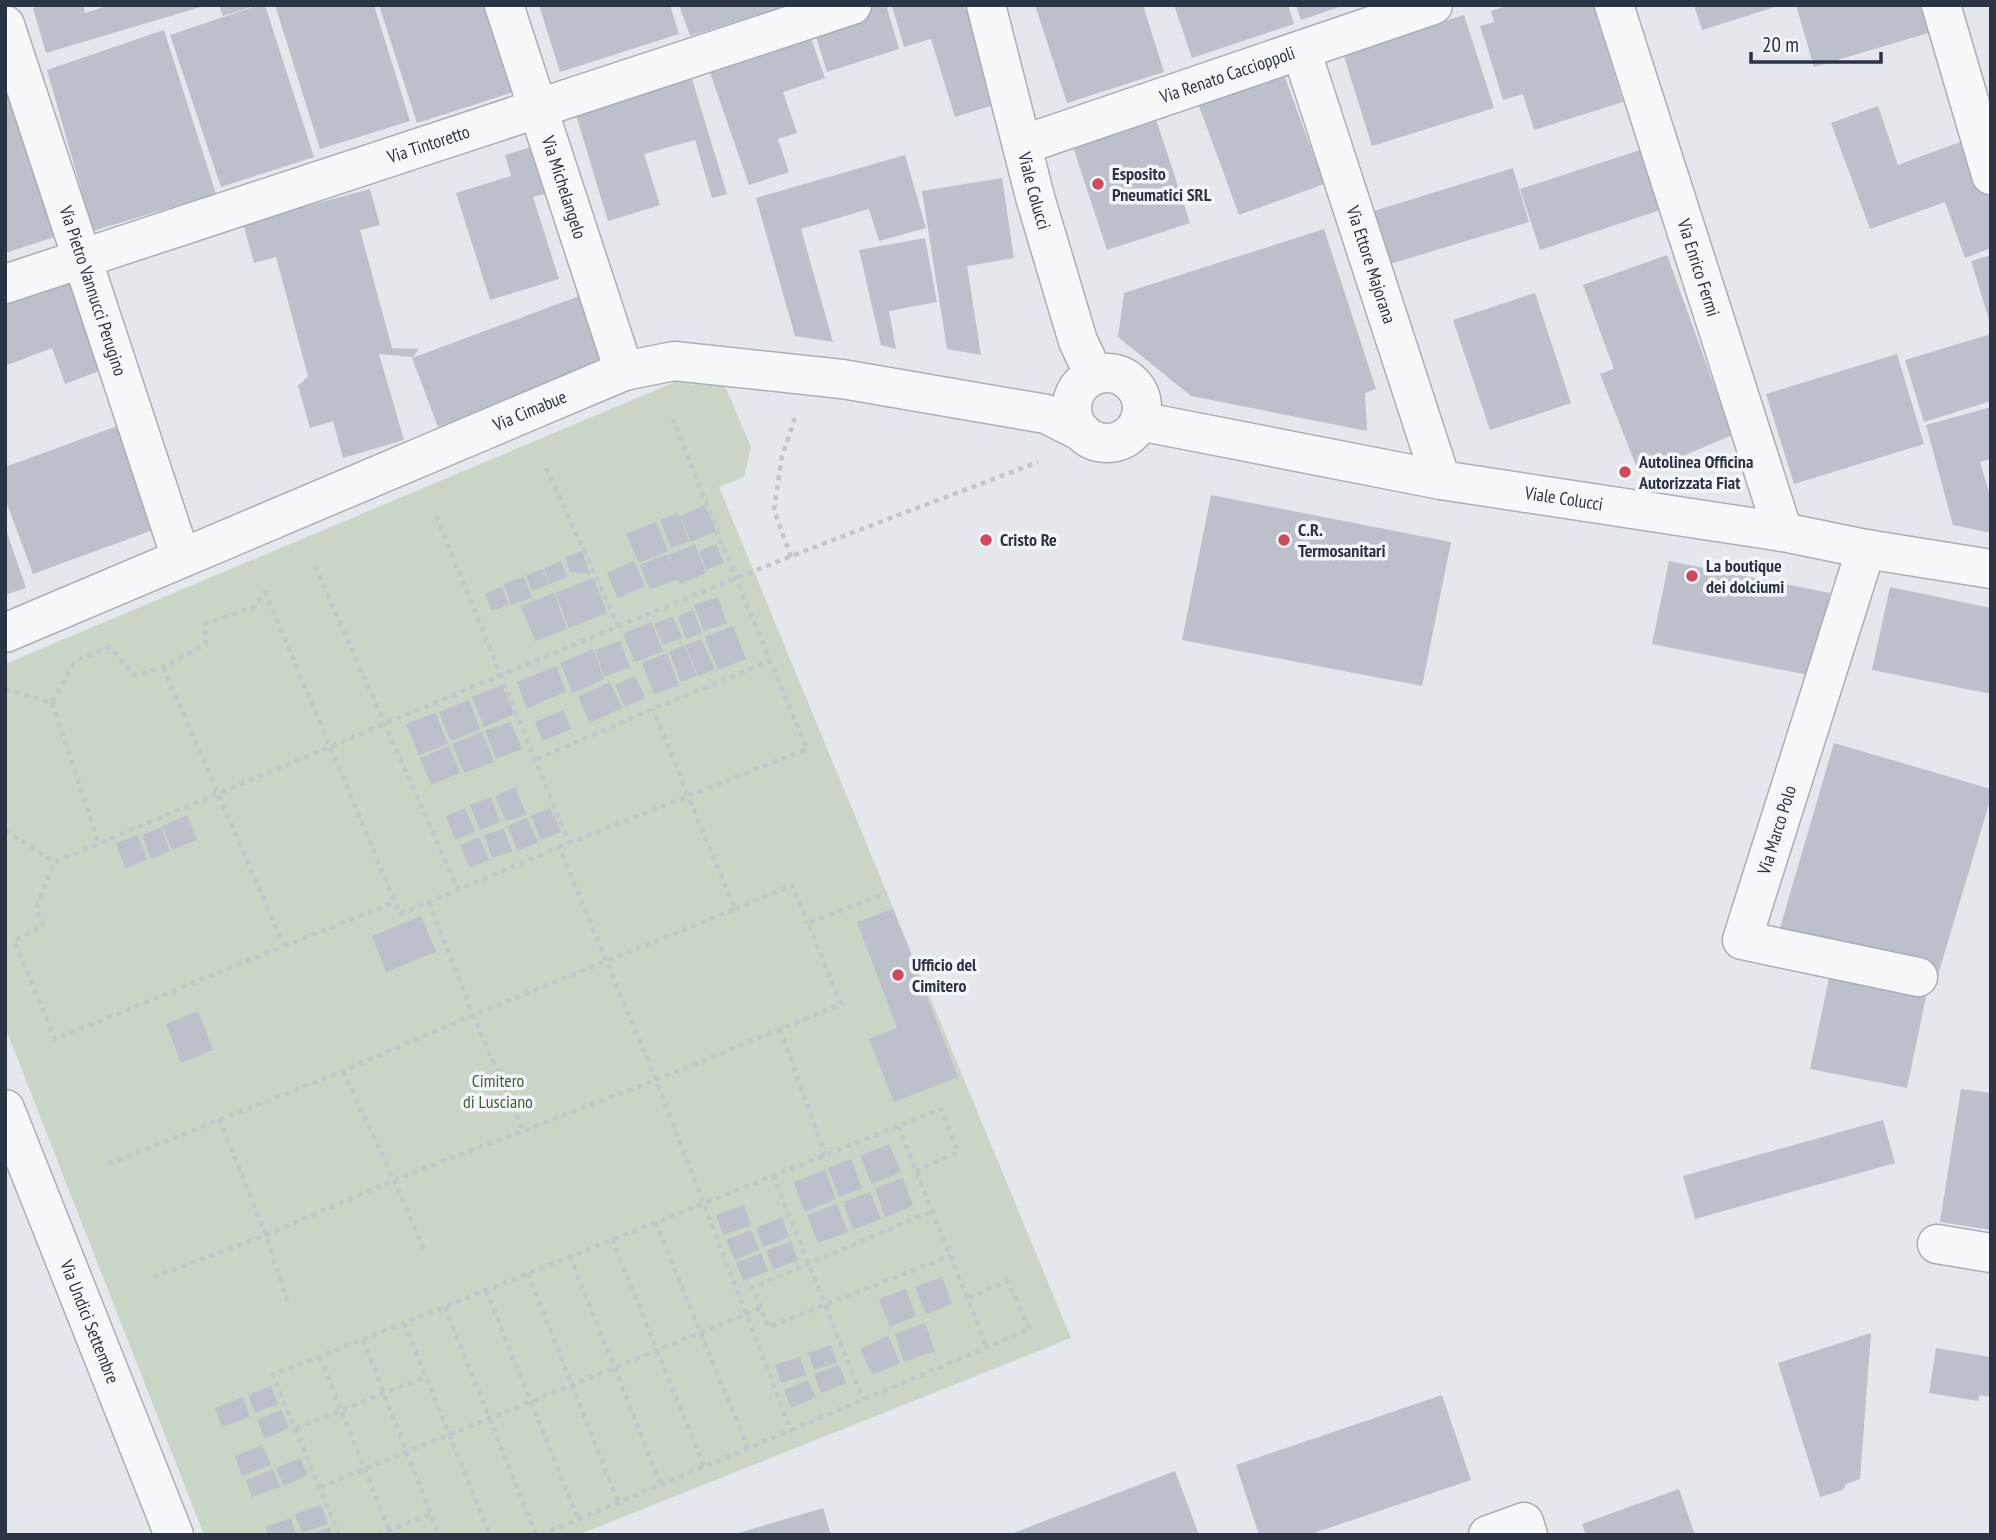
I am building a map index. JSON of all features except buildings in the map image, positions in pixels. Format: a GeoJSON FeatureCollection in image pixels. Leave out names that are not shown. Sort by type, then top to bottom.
{"type":"FeatureCollection","features":[{"type":"Feature","properties":{"kind":"street","name":"Via Michelangelo"},"geometry":{"type":"LineString","coordinates":[[504,5],[624,371]]}},
{"type":"Feature","properties":{"kind":"street","name":"Via Tintoretto"},"geometry":{"type":"LineString","coordinates":[[5,284],[852,5]]}},
{"type":"Feature","properties":{"kind":"street","name":"Viale Colucci"},"geometry":{"type":"LineString","coordinates":[[986,5],[1022,145],[1078,341],[1094,375]]}},
{"type":"Feature","properties":{"kind":"street","name":"Via Renato Caccioppoli"},"geometry":{"type":"LineString","coordinates":[[1022,145],[1433,5]]}},
{"type":"Feature","properties":{"kind":"street","name":"Via Enrico Fermi"},"geometry":{"type":"LineString","coordinates":[[1614,5],[1783,532]]}},
{"type":"Feature","properties":{"kind":"street"},"geometry":{"type":"LineString","coordinates":[[1941,5],[1991,175]]}},
{"type":"Feature","properties":{"kind":"street","name":"Via Pietro Vannucci Perugino"},"geometry":{"type":"LineString","coordinates":[[5,25],[181,558]]}},
{"type":"Feature","properties":{"kind":"street","name":"Via Ettore Majorana"},"geometry":{"type":"LineString","coordinates":[[1301,50],[1441,480]]}},
{"type":"Feature","properties":{"kind":"street","name":"Via Cimabue"},"geometry":{"type":"LineString","coordinates":[[5,633],[624,371],[674,361],[842,379],[1046,414],[1082,432]]}},
{"type":"Feature","properties":{"kind":"street"},"geometry":{"type":"LineString","coordinates":[[1117,374],[1127,379],[1141,398],[1139,421],[1124,438],[1113,442],[1098,441],[1082,432],[1075,422],[1072,411],[1077,389],[1094,375],[1117,374]]}},
{"type":"Feature","properties":{"kind":"street","name":"Viale Colucci"},"geometry":{"type":"LineString","coordinates":[[1139,421],[1441,480],[1783,532],[1866,549],[1991,569]]}},
{"type":"Feature","properties":{"kind":"street","name":"Via Marco Polo"},"geometry":{"type":"LineString","coordinates":[[1866,549],[1742,940],[1918,977]]}},
{"type":"Feature","properties":{"kind":"street","name":"Via Undici Settembre"},"geometry":{"type":"LineString","coordinates":[[5,1109],[174,1535]]}},
{"type":"Feature","properties":{"kind":"street"},"geometry":{"type":"LineString","coordinates":[[1937,1244],[1991,1253]]}},
{"type":"Feature","properties":{"kind":"street"},"geometry":{"type":"LineString","coordinates":[[1488,1535],[1524,1522],[1528,1535]]}},
{"type":"Feature","properties":{"kind":"path"},"geometry":{"type":"LineString","coordinates":[[792,411],[794,421],[782,456],[774,510],[792,557]]}},
{"type":"Feature","properties":{"kind":"path"},"geometry":{"type":"LineString","coordinates":[[99,844],[52,703],[75,661],[110,647],[135,676],[163,667],[206,644],[205,624],[254,607],[265,592],[400,914],[559,847],[807,749],[673,419]]}},
{"type":"Feature","properties":{"kind":"path"},"geometry":{"type":"LineString","coordinates":[[396,902],[55,1039],[14,941],[43,926],[36,909],[54,862],[736,579],[1038,462]]}},
{"type":"Feature","properties":{"kind":"path"},"geometry":{"type":"LineString","coordinates":[[546,468],[619,627]]}},
{"type":"Feature","properties":{"kind":"path"},"geometry":{"type":"LineString","coordinates":[[436,516],[569,843]]}},
{"type":"Feature","properties":{"kind":"path"},"geometry":{"type":"LineString","coordinates":[[315,566],[458,889]]}},
{"type":"Feature","properties":{"kind":"path"},"geometry":{"type":"LineString","coordinates":[[537,759],[770,661]]}},
{"type":"Feature","properties":{"kind":"path"},"geometry":{"type":"LineString","coordinates":[[163,667],[284,946]]}},
{"type":"Feature","properties":{"kind":"path"},"geometry":{"type":"LineString","coordinates":[[5,689],[52,703]]}},
{"type":"Feature","properties":{"kind":"path"},"geometry":{"type":"LineString","coordinates":[[653,709],[735,909]]}},
{"type":"Feature","properties":{"kind":"path"},"geometry":{"type":"LineString","coordinates":[[5,830],[54,862]]}},
{"type":"Feature","properties":{"kind":"path"},"geometry":{"type":"LineString","coordinates":[[559,847],[705,1202],[791,1430]]}},
{"type":"Feature","properties":{"kind":"path"},"geometry":{"type":"LineString","coordinates":[[108,1164],[343,1071],[792,885],[841,1004],[656,1080],[394,1180],[265,1235],[153,1278]]}},
{"type":"Feature","properties":{"kind":"path"},"geometry":{"type":"LineString","coordinates":[[808,923],[887,893]]}},
{"type":"Feature","properties":{"kind":"path"},"geometry":{"type":"LineString","coordinates":[[429,902],[473,1015],[523,1130]]}},
{"type":"Feature","properties":{"kind":"path"},"geometry":{"type":"LineString","coordinates":[[780,1029],[825,1155]]}},
{"type":"Feature","properties":{"kind":"path"},"geometry":{"type":"LineString","coordinates":[[343,1071],[424,1250]]}},
{"type":"Feature","properties":{"kind":"path"},"geometry":{"type":"LineString","coordinates":[[340,1535],[274,1376],[941,1109],[958,1152],[916,1171]]}},
{"type":"Feature","properties":{"kind":"path"},"geometry":{"type":"LineString","coordinates":[[219,1119],[265,1235],[289,1306]]}},
{"type":"Feature","properties":{"kind":"path"},"geometry":{"type":"LineString","coordinates":[[898,1126],[987,1347]]}},
{"type":"Feature","properties":{"kind":"path"},"geometry":{"type":"LineString","coordinates":[[773,1175],[863,1399]]}},
{"type":"Feature","properties":{"kind":"path"},"geometry":{"type":"LineString","coordinates":[[932,1211],[809,1266],[752,1288],[768,1327],[950,1256]]}},
{"type":"Feature","properties":{"kind":"path"},"geometry":{"type":"LineString","coordinates":[[655,1222],[748,1448]]}},
{"type":"Feature","properties":{"kind":"path"},"geometry":{"type":"LineString","coordinates":[[612,1239],[704,1466]]}},
{"type":"Feature","properties":{"kind":"path"},"geometry":{"type":"LineString","coordinates":[[570,1256],[660,1485]]}},
{"type":"Feature","properties":{"kind":"path"},"geometry":{"type":"LineString","coordinates":[[528,1273],[618,1502]]}},
{"type":"Feature","properties":{"kind":"path"},"geometry":{"type":"LineString","coordinates":[[445,1307],[539,1535],[1030,1329],[1007,1281],[967,1298]]}},
{"type":"Feature","properties":{"kind":"path"},"geometry":{"type":"LineString","coordinates":[[486,1290],[578,1519]]}},
{"type":"Feature","properties":{"kind":"path"},"geometry":{"type":"LineString","coordinates":[[320,1487],[761,1308]]}},
{"type":"Feature","properties":{"kind":"path"},"geometry":{"type":"LineString","coordinates":[[404,1323],[491,1535]]}},
{"type":"Feature","properties":{"kind":"path"},"geometry":{"type":"LineString","coordinates":[[363,1339],[439,1535]]}},
{"type":"Feature","properties":{"kind":"path"},"geometry":{"type":"LineString","coordinates":[[320,1357],[390,1533]]}},
{"type":"Feature","properties":{"kind":"path"},"geometry":{"type":"LineString","coordinates":[[296,1428],[426,1377]]}},
{"type":"Feature","properties":{"kind":"path"},"geometry":{"type":"LineString","coordinates":[[378,1535],[390,1533],[431,1514]]}},
{"type":"Feature","properties":{"kind":"green space","name":"Cimitero di Lusciano"},"geometry":{"type":"Polygon","coordinates":[[[720,374],[751,447],[744,477],[719,487],[1071,1338],[578,1535],[204,1535],[5,1027],[5,664],[687,377],[691,385],[720,374]]]}},
{"type":"Feature","properties":{"kind":"place","name":"Esposito Pneumatici SRL"},"geometry":{"type":"Point","coordinates":[1098,184]}},
{"type":"Feature","properties":{"kind":"place","name":"Autolinea Officina Autorizzata Fiat"},"geometry":{"type":"Point","coordinates":[1625,472]}},
{"type":"Feature","properties":{"kind":"place","name":"Cristo Re"},"geometry":{"type":"Point","coordinates":[986,540]}},
{"type":"Feature","properties":{"kind":"place","name":"C.R. Termosanitari"},"geometry":{"type":"Point","coordinates":[1284,540]}},
{"type":"Feature","properties":{"kind":"place","name":"La boutique dei dolciumi"},"geometry":{"type":"Point","coordinates":[1692,576]}},
{"type":"Feature","properties":{"kind":"place","name":"Ufficio del Cimitero"},"geometry":{"type":"Point","coordinates":[898,975]}}]}
